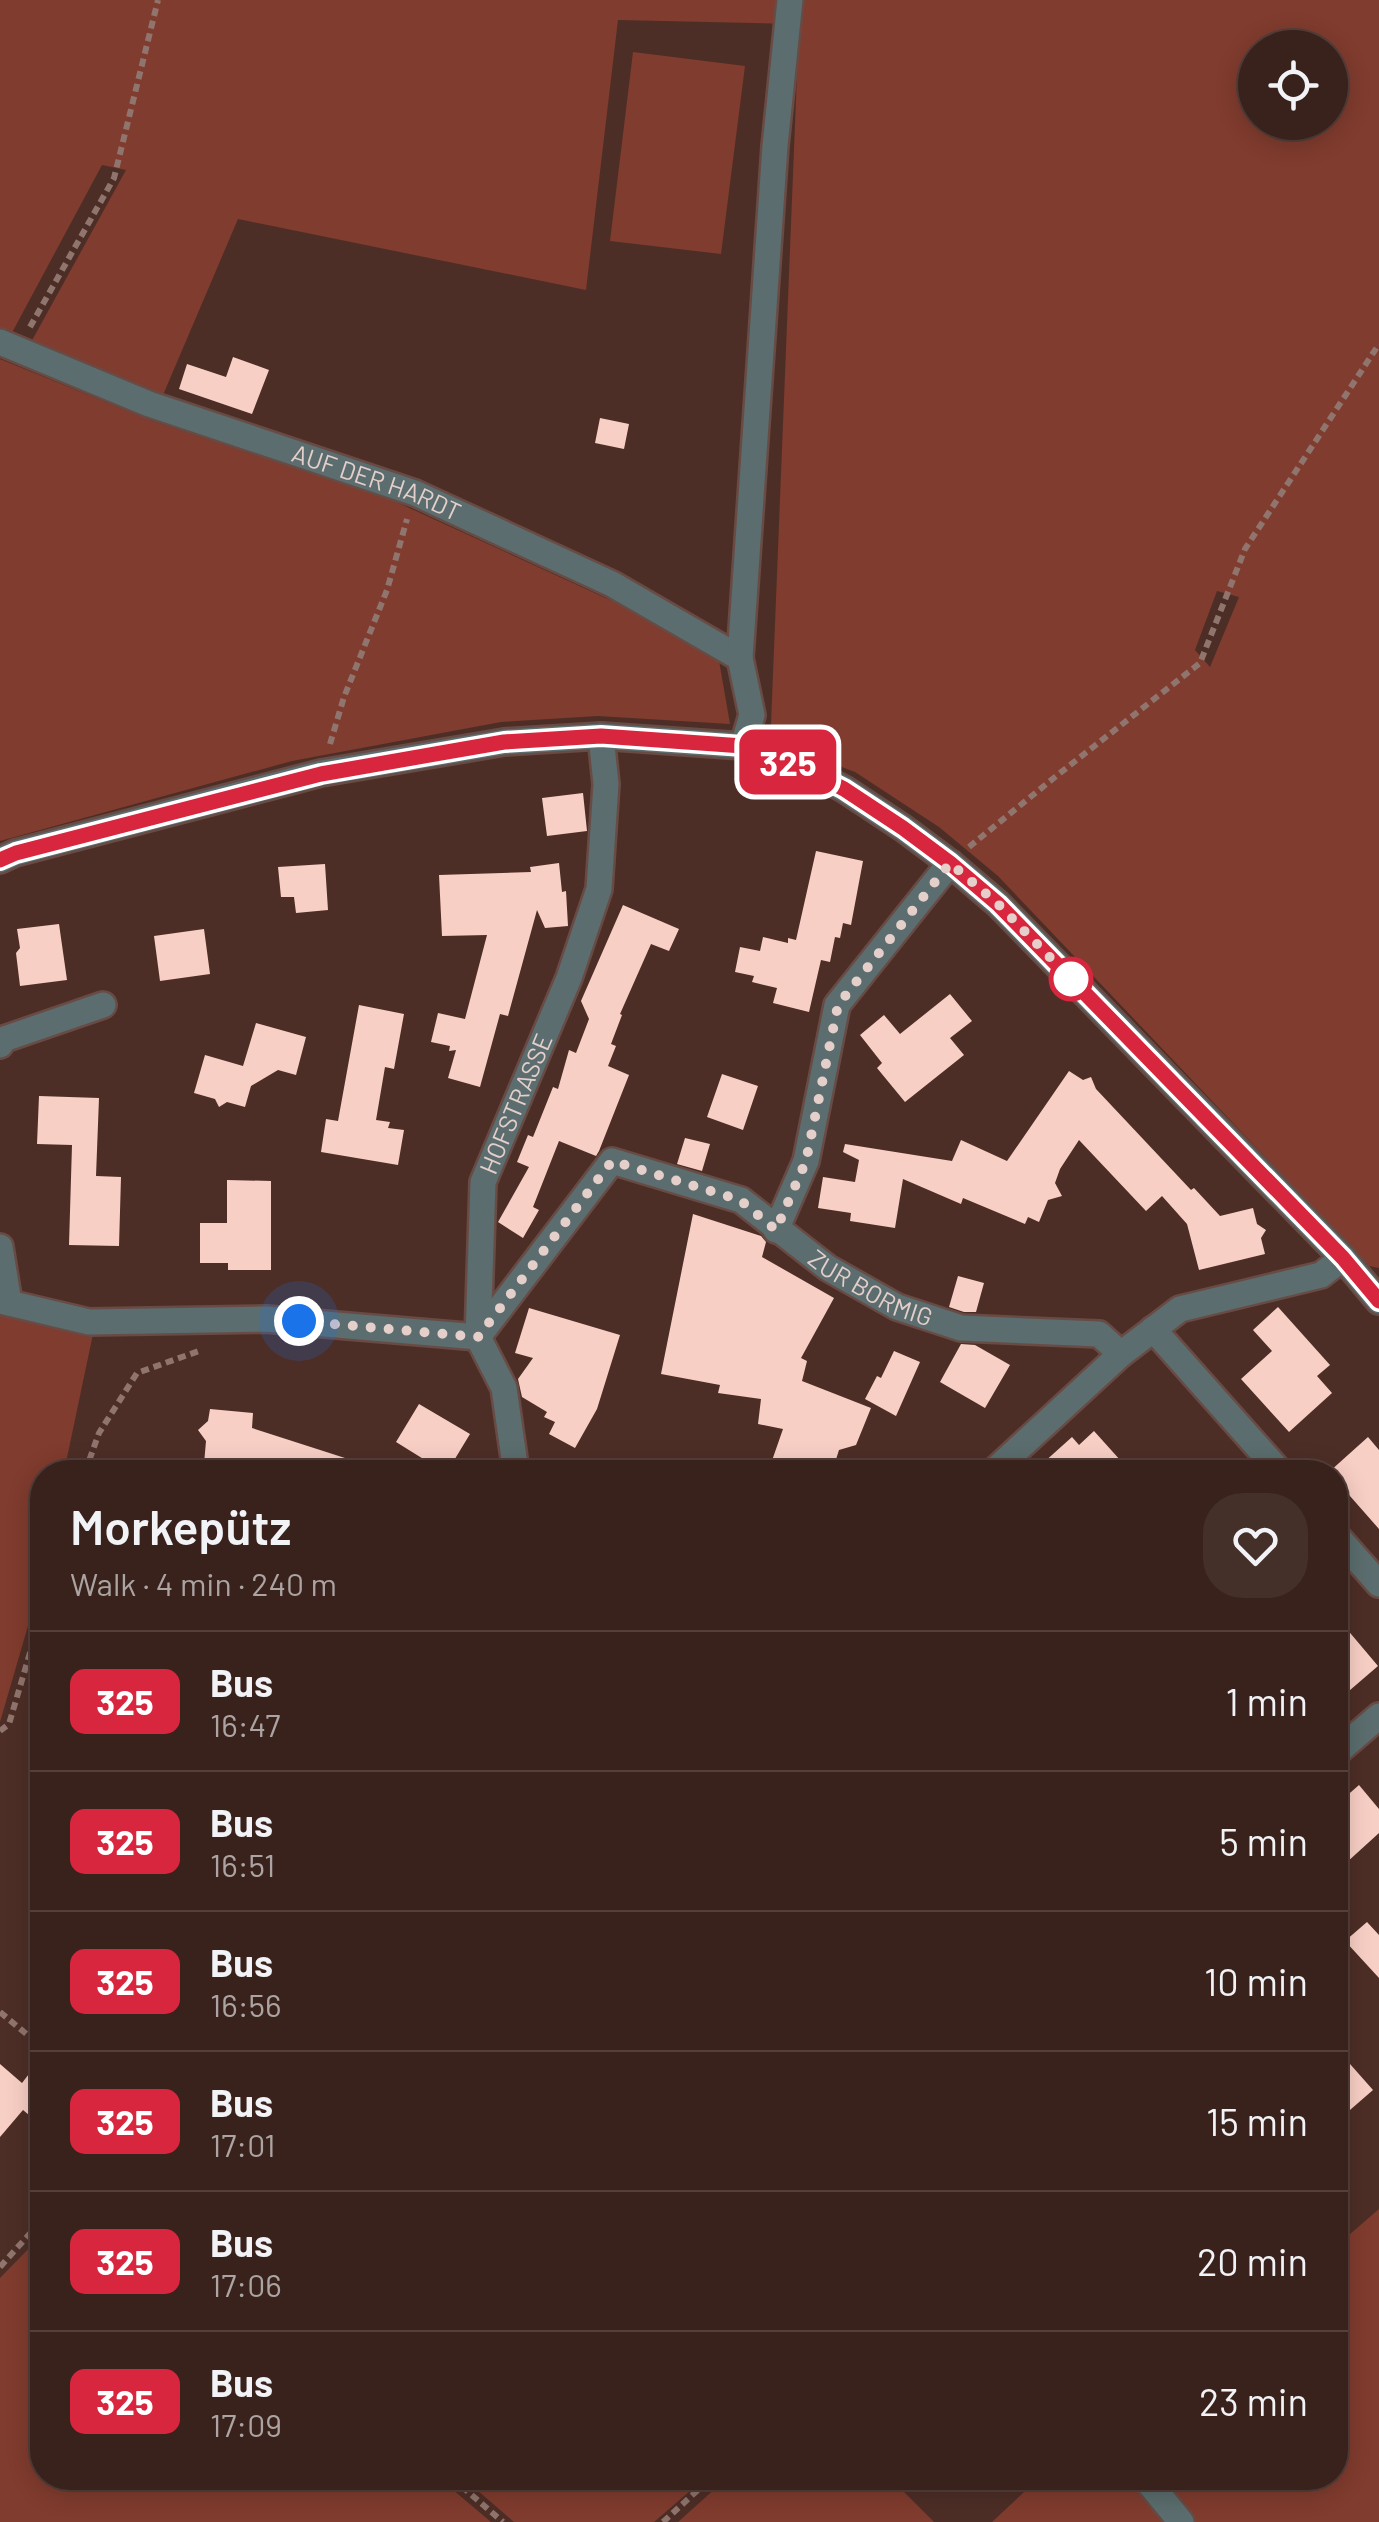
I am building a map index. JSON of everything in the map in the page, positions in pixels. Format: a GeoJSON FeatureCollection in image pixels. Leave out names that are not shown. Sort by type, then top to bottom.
{"type":"FeatureCollection","features":[{"type":"Feature","properties":{"kind":"street"},"geometry":{"type":"LineString","coordinates":[[743,746],[752,715],[740,658],[774,166],[790,0]]}},
{"type":"Feature","properties":{"kind":"street","name":"AUF DER HARDT"},"geometry":{"type":"LineString","coordinates":[[8,346],[149,404],[415,493],[612,584],[740,658]]}},
{"type":"Feature","properties":{"kind":"street"},"geometry":{"type":"LineString","coordinates":[[0,860],[321,774],[504,742],[601,736],[743,746],[799,766],[844,789],[950,863],[998,904],[1343,1258],[1379,1301]]}},
{"type":"Feature","properties":{"kind":"street","name":"HOFSTRASSE"},"geometry":{"type":"LineString","coordinates":[[514,1460],[504,1388],[478,1337],[483,1182],[569,978],[599,889],[606,784],[601,736]]}},
{"type":"Feature","properties":{"kind":"street"},"geometry":{"type":"LineString","coordinates":[[776,1230],[806,1161],[838,1005],[950,863]]}},
{"type":"Feature","properties":{"kind":"street"},"geometry":{"type":"LineString","coordinates":[[0,1045],[4,1038],[103,1005]]}},
{"type":"Feature","properties":{"kind":"street","name":"ZUR BORMIG"},"geometry":{"type":"LineString","coordinates":[[478,1337],[612,1161],[740,1200],[828,1268],[897,1307],[961,1328],[1100,1334],[1121,1354]]}},
{"type":"Feature","properties":{"kind":"street"},"geometry":{"type":"LineString","coordinates":[[0,1248],[4,1302],[90,1322],[266,1319],[478,1337]]}},
{"type":"Feature","properties":{"kind":"street"},"geometry":{"type":"LineString","coordinates":[[1005,1460],[1121,1354],[1180,1310],[1321,1276],[1343,1258]]}},
{"type":"Feature","properties":{"kind":"street"},"geometry":{"type":"LineString","coordinates":[[1153,1329],[1269,1460]]}},
{"type":"Feature","properties":{"kind":"street"},"geometry":{"type":"LineString","coordinates":[[1348,1549],[1379,1584]]}},
{"type":"Feature","properties":{"kind":"street"},"geometry":{"type":"LineString","coordinates":[[1348,1743],[1379,1716]]}},
{"type":"Feature","properties":{"kind":"street"},"geometry":{"type":"LineString","coordinates":[[1156,2490],[1181,2522]]}},
{"type":"Feature","properties":{"kind":"path"},"geometry":{"type":"LineString","coordinates":[[8,346],[114,178],[158,0]]}},
{"type":"Feature","properties":{"kind":"path"},"geometry":{"type":"LineString","coordinates":[[950,863],[1200,663],[1245,549],[1379,344]]}},
{"type":"Feature","properties":{"kind":"path"},"geometry":{"type":"LineString","coordinates":[[321,774],[344,697],[387,590],[415,493]]}},
{"type":"Feature","properties":{"kind":"path"},"geometry":{"type":"LineString","coordinates":[[89,1460],[99,1433],[137,1373],[206,1348]]}},
{"type":"Feature","properties":{"kind":"path"},"geometry":{"type":"LineString","coordinates":[[0,1731],[9,1724],[30,1653]]}},
{"type":"Feature","properties":{"kind":"path"},"geometry":{"type":"LineString","coordinates":[[0,2012],[30,2037]]}},
{"type":"Feature","properties":{"kind":"path"},"geometry":{"type":"LineString","coordinates":[[0,2267],[30,2233]]}},
{"type":"Feature","properties":{"kind":"path"},"geometry":{"type":"LineString","coordinates":[[466,2490],[503,2522]]}},
{"type":"Feature","properties":{"kind":"path"},"geometry":{"type":"LineString","coordinates":[[663,2522],[698,2490]]}},
{"type":"Feature","properties":{"kind":"shaded area"},"geometry":{"type":"Polygon","coordinates":[[[0,0],[1379,0],[1379,1268],[1369,1266],[998,876],[939,827],[855,772],[776,742],[771,724],[799,24],[618,20],[586,290],[238,219],[163,395],[30,344],[126,170],[102,165],[0,355],[0,0]],[[1217,591],[1195,650],[1210,667],[1239,597],[1217,591]]]}},
{"type":"Feature","properties":{"kind":"shaded area"},"geometry":{"type":"Polygon","coordinates":[[[633,52],[745,66],[721,254],[610,241],[633,52]]]}},
{"type":"Feature","properties":{"kind":"shaded area"},"geometry":{"type":"Polygon","coordinates":[[[0,359],[150,420],[392,500],[717,649],[730,724],[598,716],[501,722],[292,761],[0,841],[0,359]]]}},
{"type":"Feature","properties":{"kind":"shaded area"},"geometry":{"type":"Polygon","coordinates":[[[0,1315],[93,1334],[67,1460],[30,1460],[30,1619],[0,1722],[0,1315]]]}},
{"type":"Feature","properties":{"kind":"shaded area"},"geometry":{"type":"Polygon","coordinates":[[[1379,2209],[1379,2522],[992,2522],[1026,2490],[1348,2490],[1348,2236],[1379,2209]]]}},
{"type":"Feature","properties":{"kind":"shaded area"},"geometry":{"type":"Polygon","coordinates":[[[30,2247],[30,2490],[453,2490],[491,2522],[0,2522],[0,2278],[30,2247]]]}},
{"type":"Feature","properties":{"kind":"shaded area"},"geometry":{"type":"Polygon","coordinates":[[[477,2490],[691,2490],[654,2522],[514,2522],[477,2490]]]}},
{"type":"Feature","properties":{"kind":"shaded area"},"geometry":{"type":"Polygon","coordinates":[[[714,2490],[902,2490],[934,2522],[678,2522],[714,2490]]]}},
{"type":"Feature","properties":{"kind":"building"},"geometry":{"type":"Polygon","coordinates":[[[233,357],[269,370],[252,414],[179,389],[187,364],[226,377],[233,357]]]}},
{"type":"Feature","properties":{"kind":"building"},"geometry":{"type":"Polygon","coordinates":[[[600,418],[629,424],[624,449],[595,443],[600,418]]]}},
{"type":"Feature","properties":{"kind":"building"},"geometry":{"type":"Polygon","coordinates":[[[583,793],[587,831],[547,836],[542,798],[583,793]]]}},
{"type":"Feature","properties":{"kind":"building"},"geometry":{"type":"Polygon","coordinates":[[[816,851],[863,861],[851,925],[843,923],[840,938],[835,937],[830,962],[821,960],[809,1012],[773,1003],[777,988],[752,982],[754,976],[735,972],[740,947],[760,951],[763,937],[788,943],[788,938],[796,940],[816,851]]]}},
{"type":"Feature","properties":{"kind":"building"},"geometry":{"type":"Polygon","coordinates":[[[559,863],[568,926],[545,928],[537,910],[508,1016],[500,1014],[480,1087],[448,1078],[456,1050],[449,1051],[450,1046],[431,1042],[438,1013],[465,1019],[487,935],[442,936],[439,875],[531,872],[530,867],[559,863]]]}},
{"type":"Feature","properties":{"kind":"building"},"geometry":{"type":"Polygon","coordinates":[[[325,864],[328,910],[296,913],[294,897],[281,897],[278,867],[325,864]]]}},
{"type":"Feature","properties":{"kind":"building"},"geometry":{"type":"Polygon","coordinates":[[[623,905],[679,929],[669,951],[651,944],[620,1014],[611,1044],[616,1046],[608,1066],[629,1075],[599,1151],[596,1156],[559,1141],[533,1207],[539,1210],[523,1238],[498,1222],[529,1167],[517,1162],[528,1135],[533,1137],[553,1087],[558,1089],[569,1050],[576,1053],[589,1019],[581,1001],[623,905]]]}},
{"type":"Feature","properties":{"kind":"building"},"geometry":{"type":"Polygon","coordinates":[[[59,924],[67,980],[20,986],[17,929],[59,924]]]}},
{"type":"Feature","properties":{"kind":"building"},"geometry":{"type":"Polygon","coordinates":[[[204,929],[210,974],[160,981],[154,936],[204,929]]]}},
{"type":"Feature","properties":{"kind":"building"},"geometry":{"type":"Polygon","coordinates":[[[950,994],[972,1021],[950,1038],[964,1055],[905,1102],[877,1068],[882,1063],[860,1035],[884,1015],[900,1034],[950,994]]]}},
{"type":"Feature","properties":{"kind":"building"},"geometry":{"type":"Polygon","coordinates":[[[359,1005],[404,1014],[394,1069],[385,1067],[376,1120],[390,1122],[388,1128],[404,1130],[398,1165],[321,1152],[326,1119],[338,1121],[359,1005]]]}},
{"type":"Feature","properties":{"kind":"building"},"geometry":{"type":"Polygon","coordinates":[[[256,1023],[306,1037],[296,1075],[278,1070],[251,1086],[245,1107],[227,1102],[219,1107],[215,1099],[194,1093],[205,1055],[243,1066],[256,1023]]]}},
{"type":"Feature","properties":{"kind":"building"},"geometry":{"type":"Polygon","coordinates":[[[1069,1071],[1083,1080],[1091,1077],[1096,1089],[1220,1216],[1253,1208],[1257,1224],[1266,1230],[1261,1238],[1265,1254],[1199,1270],[1187,1224],[1162,1196],[1146,1211],[1079,1140],[1055,1183],[1062,1196],[1048,1200],[1039,1222],[1028,1217],[1025,1224],[963,1198],[961,1204],[903,1179],[895,1228],[850,1221],[851,1213],[818,1208],[823,1177],[855,1182],[859,1160],[843,1152],[845,1144],[952,1161],[961,1140],[1007,1161],[1069,1071]]]}},
{"type":"Feature","properties":{"kind":"building"},"geometry":{"type":"Polygon","coordinates":[[[722,1074],[758,1086],[743,1130],[707,1117],[722,1074]]]}},
{"type":"Feature","properties":{"kind":"building"},"geometry":{"type":"Polygon","coordinates":[[[39,1096],[99,1098],[96,1176],[121,1177],[119,1246],[69,1245],[72,1145],[37,1144],[39,1096]]]}},
{"type":"Feature","properties":{"kind":"building"},"geometry":{"type":"Polygon","coordinates":[[[685,1138],[710,1144],[702,1171],[677,1164],[685,1138]]]}},
{"type":"Feature","properties":{"kind":"building"},"geometry":{"type":"Polygon","coordinates":[[[227,1180],[271,1181],[271,1270],[228,1270],[228,1263],[200,1263],[200,1223],[227,1223],[227,1180]]]}},
{"type":"Feature","properties":{"kind":"building"},"geometry":{"type":"Polygon","coordinates":[[[693,1214],[761,1236],[766,1242],[762,1257],[834,1298],[801,1358],[807,1361],[802,1381],[871,1408],[856,1445],[839,1450],[836,1460],[772,1460],[783,1429],[758,1424],[761,1399],[718,1393],[720,1385],[661,1374],[693,1214]]]}},
{"type":"Feature","properties":{"kind":"building"},"geometry":{"type":"Polygon","coordinates":[[[958,1276],[984,1283],[976,1312],[949,1307],[958,1276]]]}},
{"type":"Feature","properties":{"kind":"building"},"geometry":{"type":"Polygon","coordinates":[[[1278,1307],[1330,1365],[1317,1376],[1332,1393],[1289,1432],[1241,1379],[1272,1351],[1253,1330],[1278,1307]]]}},
{"type":"Feature","properties":{"kind":"building"},"geometry":{"type":"Polygon","coordinates":[[[529,1308],[620,1335],[597,1409],[575,1448],[549,1434],[555,1422],[544,1417],[547,1412],[522,1397],[518,1379],[533,1358],[515,1353],[529,1308]]]}},
{"type":"Feature","properties":{"kind":"building"},"geometry":{"type":"Polygon","coordinates":[[[961,1344],[975,1345],[1010,1365],[985,1408],[940,1382],[961,1344]]]}},
{"type":"Feature","properties":{"kind":"building"},"geometry":{"type":"Polygon","coordinates":[[[894,1351],[920,1362],[896,1416],[865,1399],[894,1351]]]}},
{"type":"Feature","properties":{"kind":"building"},"geometry":{"type":"Polygon","coordinates":[[[419,1404],[470,1434],[454,1460],[425,1460],[396,1442],[419,1404]]]}},
{"type":"Feature","properties":{"kind":"building"},"geometry":{"type":"Polygon","coordinates":[[[210,1409],[253,1413],[252,1428],[351,1460],[204,1460],[206,1441],[198,1430],[208,1421],[210,1409]]]}},
{"type":"Feature","properties":{"kind":"building"},"geometry":{"type":"Polygon","coordinates":[[[1094,1431],[1120,1460],[1046,1460],[1072,1437],[1079,1445],[1094,1431]]]}},
{"type":"Feature","properties":{"kind":"building"},"geometry":{"type":"Polygon","coordinates":[[[1368,1437],[1379,1450],[1379,1529],[1348,1494],[1348,1460],[1342,1460],[1368,1437]]]}},
{"type":"Feature","properties":{"kind":"building"},"geometry":{"type":"Polygon","coordinates":[[[1348,1630],[1378,1666],[1348,1692],[1348,1630]]]}},
{"type":"Feature","properties":{"kind":"building"},"geometry":{"type":"Polygon","coordinates":[[[1359,1785],[1379,1809],[1379,1833],[1348,1861],[1348,1795],[1359,1785]]]}},
{"type":"Feature","properties":{"kind":"building"},"geometry":{"type":"Polygon","coordinates":[[[1367,1922],[1379,1935],[1379,1978],[1348,1944],[1348,1938],[1367,1922]]]}},
{"type":"Feature","properties":{"kind":"building"},"geometry":{"type":"Polygon","coordinates":[[[1348,2062],[1373,2090],[1348,2112],[1348,2062]]]}},
{"type":"Feature","properties":{"kind":"building"},"geometry":{"type":"Polygon","coordinates":[[[0,2064],[22,2083],[30,2073],[30,2116],[23,2110],[0,2137],[0,2064]]]}},
{"type":"Feature","properties":{"kind":"bus line","name":"325"},"geometry":{"type":"LineString","coordinates":[[0,860],[321,774],[504,742],[601,736],[743,746],[799,766],[844,789],[950,863],[998,904],[1343,1258],[1379,1301]]}},
{"type":"Feature","properties":{"kind":"route"},"geometry":{"type":"LineString","coordinates":[[299,1321],[478,1337],[612,1161],[740,1200],[776,1230],[806,1161],[838,1005],[950,863],[998,904],[1078,986],[1071,979]]}}]}
